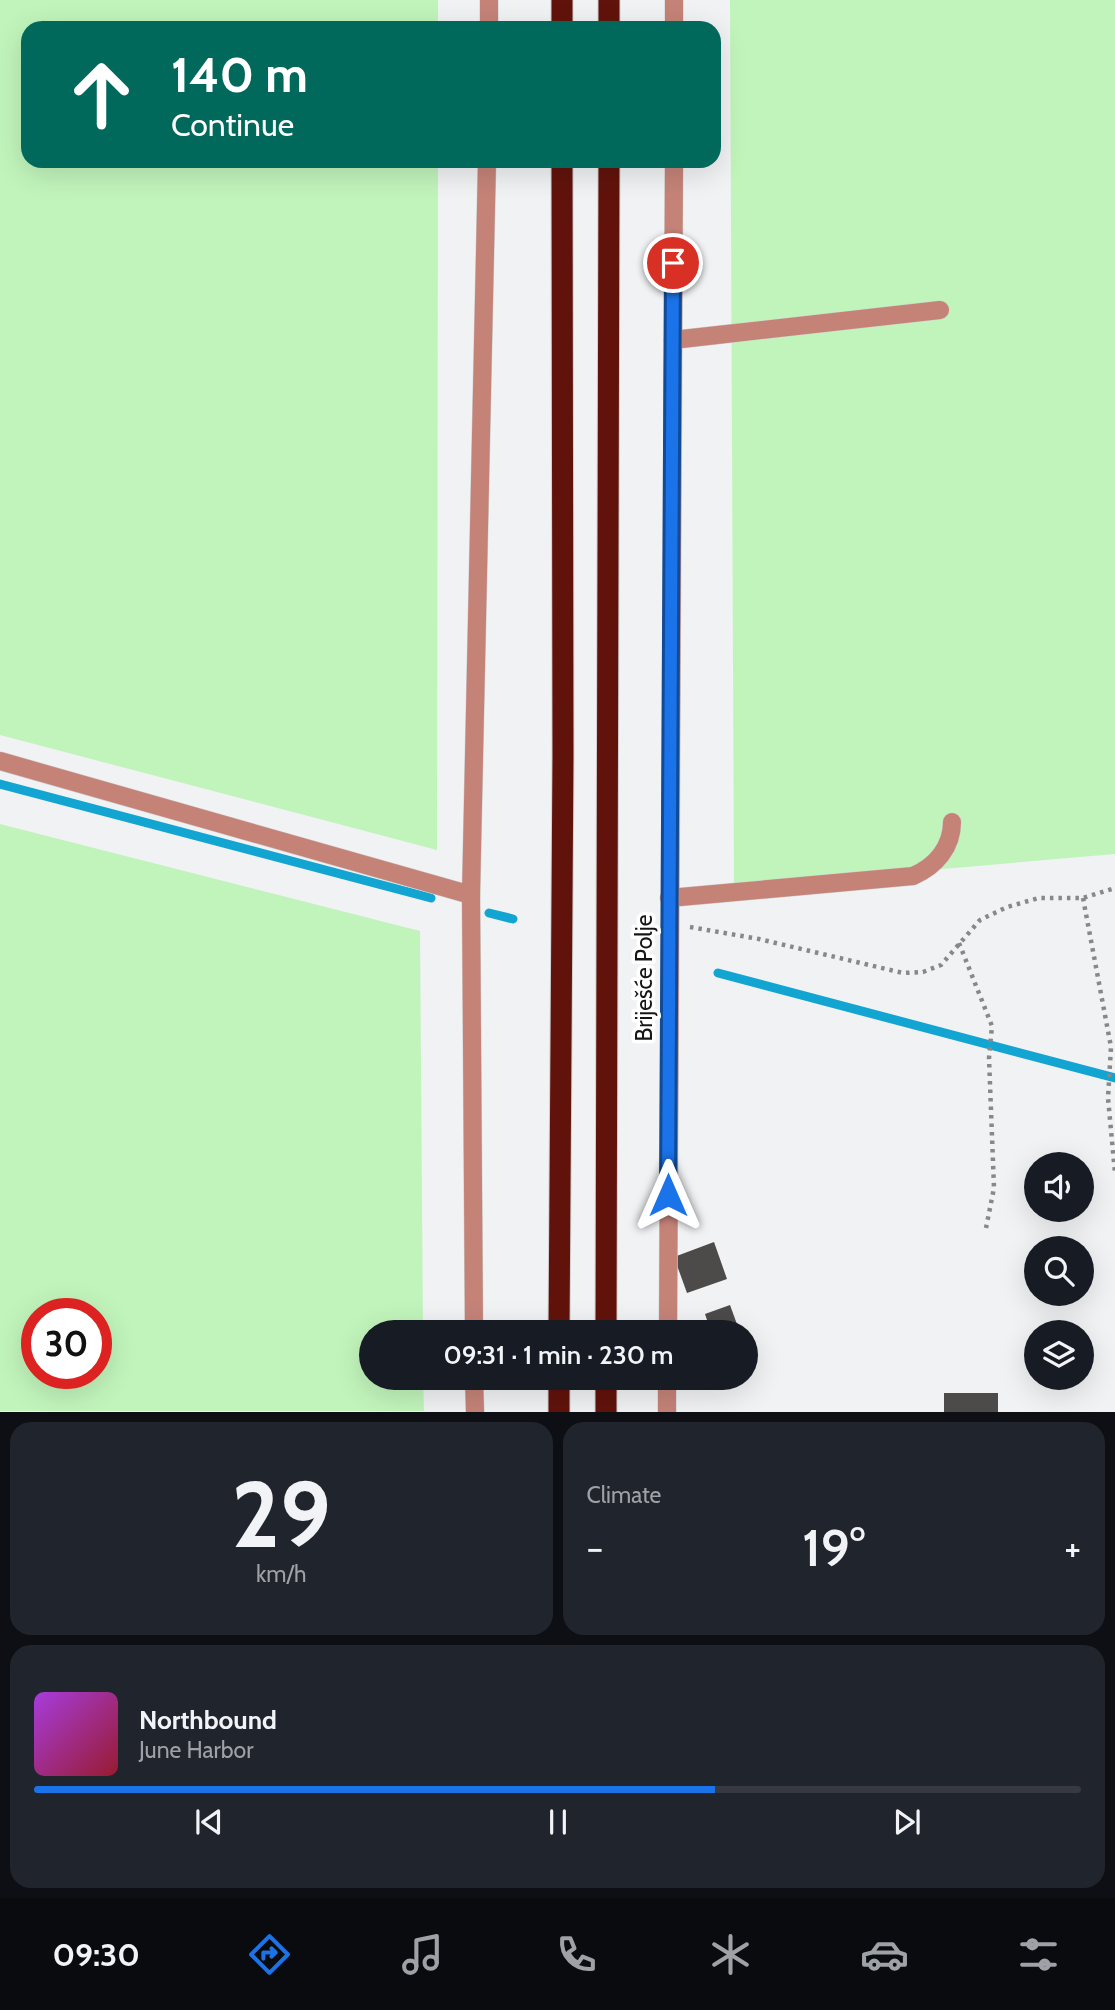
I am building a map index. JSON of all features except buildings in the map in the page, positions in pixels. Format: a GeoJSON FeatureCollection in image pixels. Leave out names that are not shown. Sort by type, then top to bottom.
{"type":"FeatureCollection","features":[{"type":"Feature","properties":{"kind":"highway"},"geometry":{"type":"LineString","coordinates":[[562,0],[562,21]]}},
{"type":"Feature","properties":{"kind":"highway"},"geometry":{"type":"LineString","coordinates":[[609,0],[609,21]]}},
{"type":"Feature","properties":{"kind":"highway"},"geometry":{"type":"LineString","coordinates":[[559,1320],[563,769],[562,168]]}},
{"type":"Feature","properties":{"kind":"highway"},"geometry":{"type":"LineString","coordinates":[[606,1320],[609,168]]}},
{"type":"Feature","properties":{"kind":"highway"},"geometry":{"type":"LineString","coordinates":[[559,1390],[559,1412]]}},
{"type":"Feature","properties":{"kind":"highway"},"geometry":{"type":"LineString","coordinates":[[606,1390],[606,1412]]}},
{"type":"Feature","properties":{"kind":"street"},"geometry":{"type":"LineString","coordinates":[[489,0],[489,21]]}},
{"type":"Feature","properties":{"kind":"street"},"geometry":{"type":"LineString","coordinates":[[674,0],[674,21]]}},
{"type":"Feature","properties":{"kind":"street"},"geometry":{"type":"LineString","coordinates":[[474,1320],[471,895],[487,168]]}},
{"type":"Feature","properties":{"kind":"street","name":"Briješće Polje"},"geometry":{"type":"LineString","coordinates":[[668,1320],[674,168]]}},
{"type":"Feature","properties":{"kind":"street"},"geometry":{"type":"LineString","coordinates":[[673,340],[940,310]]}},
{"type":"Feature","properties":{"kind":"street"},"geometry":{"type":"LineString","coordinates":[[0,761],[471,895]]}},
{"type":"Feature","properties":{"kind":"street"},"geometry":{"type":"LineString","coordinates":[[669,898],[913,876],[929,867],[947,847],[952,836],[952,822]]}},
{"type":"Feature","properties":{"kind":"street"},"geometry":{"type":"LineString","coordinates":[[474,1390],[474,1412]]}},
{"type":"Feature","properties":{"kind":"street"},"geometry":{"type":"LineString","coordinates":[[667,1390],[667,1412]]}},
{"type":"Feature","properties":{"kind":"path"},"geometry":{"type":"LineString","coordinates":[[669,925],[759,939],[903,973],[923,972],[941,965],[980,920],[1007,907],[1039,898],[1083,898],[1115,888]]}},
{"type":"Feature","properties":{"kind":"path"},"geometry":{"type":"LineString","coordinates":[[1083,898],[1111,1047],[1108,1098],[1115,1173]]}},
{"type":"Feature","properties":{"kind":"path"},"geometry":{"type":"LineString","coordinates":[[959,943],[992,1026],[989,1058],[994,1188],[986,1228]]}},
{"type":"Feature","properties":{"kind":"green space"},"geometry":{"type":"Polygon","coordinates":[[[0,0],[438,0],[438,21],[21,21],[21,168],[438,168],[437,850],[0,735],[0,0]]]}},
{"type":"Feature","properties":{"kind":"green space"},"geometry":{"type":"Polygon","coordinates":[[[730,0],[1115,0],[1115,854],[734,887],[730,0]]]}},
{"type":"Feature","properties":{"kind":"green space"},"geometry":{"type":"Polygon","coordinates":[[[0,824],[420,931],[423,1320],[359,1320],[359,1390],[423,1390],[424,1411],[0,1411],[0,824]]]}},
{"type":"Feature","properties":{"kind":"waterway"},"geometry":{"type":"LineString","coordinates":[[0,784],[431,898]]}},
{"type":"Feature","properties":{"kind":"waterway"},"geometry":{"type":"LineString","coordinates":[[489,913],[513,919]]}},
{"type":"Feature","properties":{"kind":"waterway"},"geometry":{"type":"LineString","coordinates":[[718,973],[1115,1078]]}},
{"type":"Feature","properties":{"kind":"route"},"geometry":{"type":"LineString","coordinates":[[668,1195],[673,263]]}}]}
